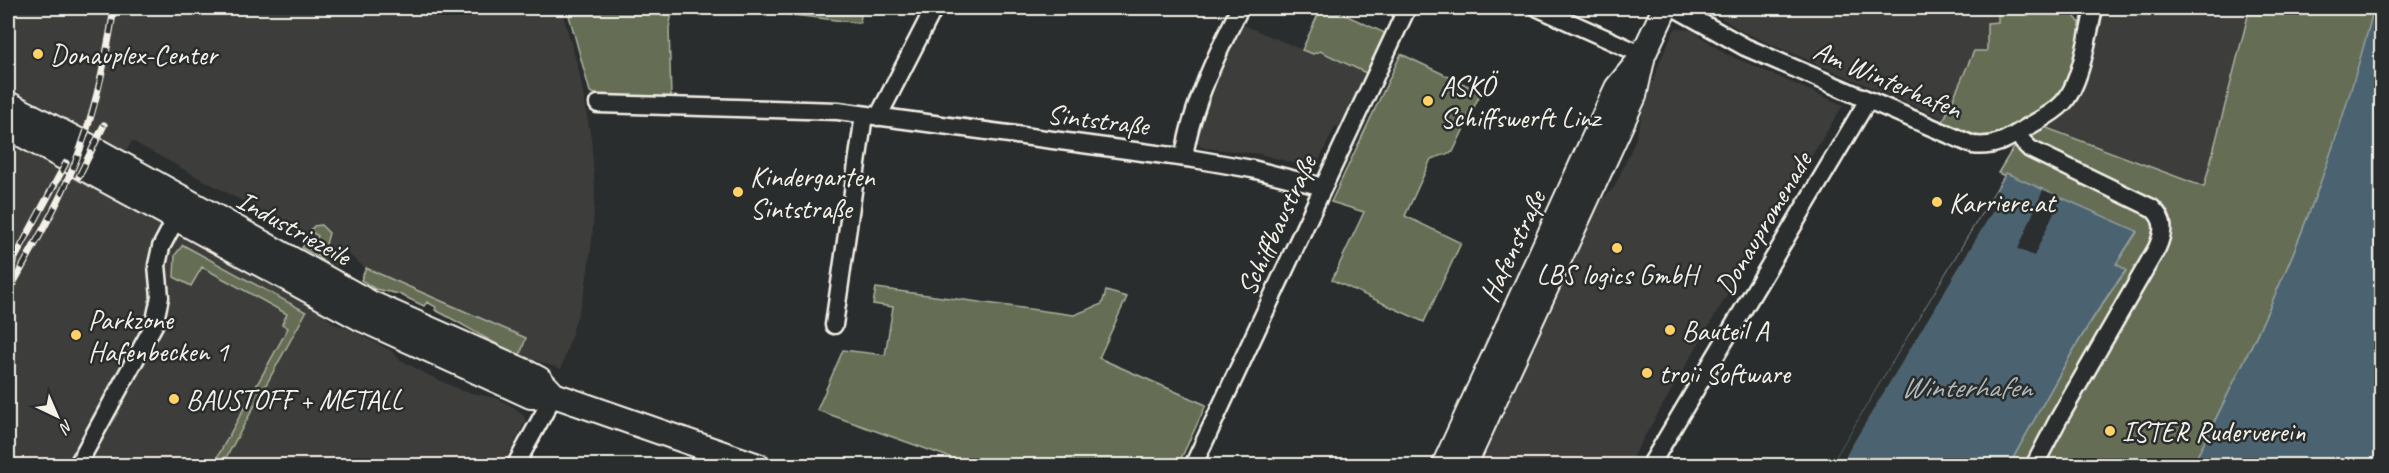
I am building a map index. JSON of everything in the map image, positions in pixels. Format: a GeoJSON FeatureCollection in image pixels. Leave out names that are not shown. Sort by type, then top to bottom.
{"type":"FeatureCollection","features":[{"type":"Feature","properties":{"kind":"main road","name":"Hafenstraße"},"geometry":{"type":"LineString","coordinates":[[1464,465],[1634,96],[1643,55],[1665,8]]}},
{"type":"Feature","properties":{"kind":"main road","name":"Hafenstraße"},"geometry":{"type":"LineString","coordinates":[[1444,465],[1617,88],[1643,55]]}},
{"type":"Feature","properties":{"kind":"main road","name":"Industriezeile"},"geometry":{"type":"LineString","coordinates":[[8,104],[181,209],[282,265],[524,371],[539,379],[554,395],[758,465]]}},
{"type":"Feature","properties":{"kind":"main road","name":"Industriezeile"},"geometry":{"type":"LineString","coordinates":[[8,127],[181,209]]}},
{"type":"Feature","properties":{"kind":"street"},"geometry":{"type":"LineString","coordinates":[[834,325],[871,116],[934,8]]}},
{"type":"Feature","properties":{"kind":"street"},"geometry":{"type":"LineString","coordinates":[[1184,158],[1200,98],[1240,8]]}},
{"type":"Feature","properties":{"kind":"street","name":"Schiffbaustraße"},"geometry":{"type":"LineString","coordinates":[[1193,465],[1407,8]]}},
{"type":"Feature","properties":{"kind":"street"},"geometry":{"type":"LineString","coordinates":[[1538,8],[1643,55]]}},
{"type":"Feature","properties":{"kind":"street","name":"Am Winterhafen"},"geometry":{"type":"LineString","coordinates":[[1675,8],[1704,22],[1745,47],[1973,145],[1985,147],[2018,133],[2061,106],[2070,95],[2076,82],[2094,8]]}},
{"type":"Feature","properties":{"kind":"street","name":"Donaupromenade"},"geometry":{"type":"LineString","coordinates":[[1650,465],[1868,100]]}},
{"type":"Feature","properties":{"kind":"street","name":"Sintstraße"},"geometry":{"type":"LineString","coordinates":[[598,104],[838,111],[1184,158],[1252,169],[1323,187]]}},
{"type":"Feature","properties":{"kind":"street"},"geometry":{"type":"LineString","coordinates":[[2018,133],[2030,149],[2152,208],[2160,216],[2163,225],[2157,248],[2034,465]]}},
{"type":"Feature","properties":{"kind":"street"},"geometry":{"type":"LineString","coordinates":[[77,465],[154,325],[160,297],[156,265],[161,247],[181,209]]}},
{"type":"Feature","properties":{"kind":"street"},"geometry":{"type":"LineString","coordinates":[[515,465],[554,395]]}},
{"type":"Feature","properties":{"kind":"shaded area"},"geometry":{"type":"Polygon","coordinates":[[[8,8],[561,8],[579,71],[591,138],[595,190],[592,241],[585,290],[561,369],[520,355],[526,338],[364,267],[341,248],[337,267],[322,259],[329,233],[321,225],[311,231],[318,236],[313,244],[287,229],[288,226],[132,141],[126,151],[8,87],[8,8]]]}},
{"type":"Feature","properties":{"kind":"shaded area"},"geometry":{"type":"Polygon","coordinates":[[[1712,8],[1998,8],[1998,22],[1987,23],[1988,51],[1974,51],[1944,119],[1743,32],[1711,11],[1712,8]]]}},
{"type":"Feature","properties":{"kind":"shaded area"},"geometry":{"type":"Polygon","coordinates":[[[2102,8],[2250,8],[2205,187],[2039,125],[2083,80],[2102,8]]]}},
{"type":"Feature","properties":{"kind":"shaded area"},"geometry":{"type":"Polygon","coordinates":[[[1241,24],[1312,54],[1320,51],[1366,73],[1339,128],[1335,126],[1318,163],[1312,169],[1261,154],[1204,148],[1198,144],[1196,138],[1199,126],[1241,24]]]}},
{"type":"Feature","properties":{"kind":"shaded area"},"geometry":{"type":"Polygon","coordinates":[[[1675,28],[1692,30],[1724,53],[1843,105],[1745,264],[1629,463],[1632,465],[1478,465],[1599,202],[1614,188],[1628,157],[1636,138],[1644,105],[1675,28]]]}},
{"type":"Feature","properties":{"kind":"shaded area"},"geometry":{"type":"Polygon","coordinates":[[[8,130],[306,297],[334,324],[345,327],[392,351],[399,359],[462,391],[496,398],[514,407],[526,421],[503,465],[8,465],[8,130]]]}},
{"type":"Feature","properties":{"kind":"green space"},"geometry":{"type":"Polygon","coordinates":[[[567,8],[673,8],[669,28],[671,98],[601,96],[590,92],[567,8]]]}},
{"type":"Feature","properties":{"kind":"green space"},"geometry":{"type":"Polygon","coordinates":[[[734,8],[862,8],[860,23],[734,8]]]}},
{"type":"Feature","properties":{"kind":"green space"},"geometry":{"type":"Polygon","coordinates":[[[1321,8],[1330,8],[1385,33],[1366,73],[1320,51],[1313,54],[1302,50],[1321,8]]]}},
{"type":"Feature","properties":{"kind":"green space"},"geometry":{"type":"Polygon","coordinates":[[[1998,8],[2068,8],[2083,27],[2071,75],[2063,89],[2033,115],[1998,134],[1979,136],[1950,124],[1944,127],[1942,124],[1974,51],[1987,51],[1987,23],[1998,22],[1998,8]]]}},
{"type":"Feature","properties":{"kind":"green space"},"geometry":{"type":"Polygon","coordinates":[[[2250,8],[2374,8],[2343,116],[2294,252],[2193,465],[2009,465],[2094,317],[2126,271],[2116,264],[2137,232],[2007,174],[2005,176],[1998,173],[2012,150],[2039,125],[2204,187],[2250,8]]]}},
{"type":"Feature","properties":{"kind":"green space"},"geometry":{"type":"Polygon","coordinates":[[[1401,54],[1481,92],[1453,152],[1431,159],[1405,216],[1461,243],[1424,322],[1332,280],[1364,212],[1331,202],[1401,54]]]}},
{"type":"Feature","properties":{"kind":"green space"},"geometry":{"type":"Polygon","coordinates":[[[321,225],[329,233],[322,259],[302,248],[306,240],[314,244],[318,236],[310,231],[314,226],[321,225]]]}},
{"type":"Feature","properties":{"kind":"green space"},"geometry":{"type":"Polygon","coordinates":[[[183,245],[306,312],[222,465],[213,465],[288,328],[282,324],[287,314],[202,267],[191,286],[174,277],[175,255],[183,245]]]}},
{"type":"Feature","properties":{"kind":"green space"},"geometry":{"type":"Polygon","coordinates":[[[366,268],[526,338],[520,355],[435,310],[436,307],[427,302],[424,306],[399,294],[375,289],[361,280],[366,268]]]}},
{"type":"Feature","properties":{"kind":"green space"},"geometry":{"type":"Polygon","coordinates":[[[876,288],[1074,315],[1102,304],[1106,291],[1127,297],[1099,358],[1206,405],[1178,465],[971,465],[817,410],[843,350],[885,355],[893,307],[873,304],[876,288]]]}},
{"type":"Feature","properties":{"kind":"water"},"geometry":{"type":"Polygon","coordinates":[[[2374,8],[2382,8],[2381,465],[2193,465],[2294,252],[2343,116],[2374,8]]]}},
{"type":"Feature","properties":{"kind":"water","name":"Winterhafen"},"geometry":{"type":"Polygon","coordinates":[[[2006,173],[2137,231],[2116,264],[2126,270],[2079,341],[2009,465],[1831,466],[2006,173]]]}},
{"type":"Feature","properties":{"kind":"pier"},"geometry":{"type":"Polygon","coordinates":[[[1996,190],[2003,194],[1840,465],[1831,465],[1996,190]]]}},
{"type":"Feature","properties":{"kind":"pier"},"geometry":{"type":"Polygon","coordinates":[[[2043,190],[2061,197],[2034,256],[2018,249],[2043,190]]]}},
{"type":"Feature","properties":{"kind":"railway"},"geometry":{"type":"LineString","coordinates":[[8,293],[75,163],[99,86],[114,8]]}},
{"type":"Feature","properties":{"kind":"railway"},"geometry":{"type":"LineString","coordinates":[[79,176],[104,125]]}},
{"type":"Feature","properties":{"kind":"railway"},"geometry":{"type":"LineString","coordinates":[[8,271],[66,163]]}},
{"type":"Feature","properties":{"kind":"place","name":"Donauplex-Center"},"geometry":{"type":"Point","coordinates":[38,54]}},
{"type":"Feature","properties":{"kind":"place","name":"ASKÖ Schiffswerft Linz"},"geometry":{"type":"Point","coordinates":[1428,101]}},
{"type":"Feature","properties":{"kind":"place","name":"Kindergarten Sintstraße"},"geometry":{"type":"Point","coordinates":[738,192]}},
{"type":"Feature","properties":{"kind":"place","name":"Karriere.at"},"geometry":{"type":"Point","coordinates":[1937,202]}},
{"type":"Feature","properties":{"kind":"place","name":"LBS logics GmbH"},"geometry":{"type":"Point","coordinates":[1617,248]}},
{"type":"Feature","properties":{"kind":"place","name":"Bauteil A"},"geometry":{"type":"Point","coordinates":[1670,330]}},
{"type":"Feature","properties":{"kind":"place","name":"Parkzone Hafenbecken 1"},"geometry":{"type":"Point","coordinates":[76,335]}},
{"type":"Feature","properties":{"kind":"place","name":"troii Software"},"geometry":{"type":"Point","coordinates":[1647,373]}},
{"type":"Feature","properties":{"kind":"place","name":"BAUSTOFF + METALL"},"geometry":{"type":"Point","coordinates":[174,399]}},
{"type":"Feature","properties":{"kind":"place","name":"ISTER Ruderverein"},"geometry":{"type":"Point","coordinates":[2110,431]}}]}
